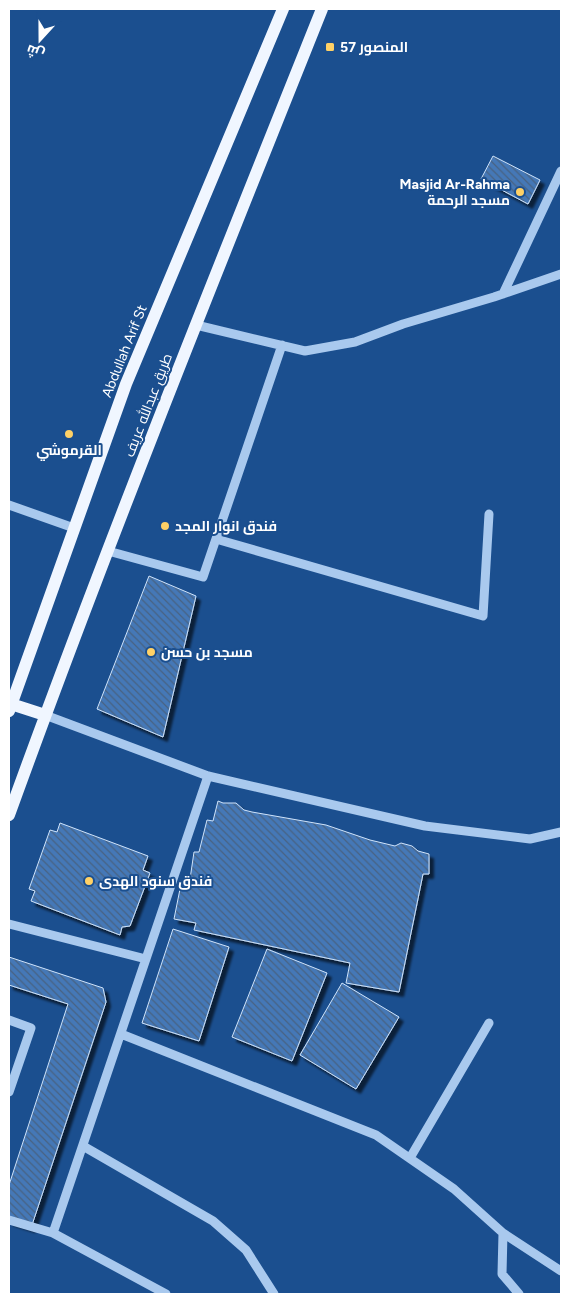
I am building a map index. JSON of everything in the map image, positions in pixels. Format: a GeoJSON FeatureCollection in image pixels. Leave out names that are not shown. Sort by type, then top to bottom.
{"type":"FeatureCollection","features":[{"type":"Feature","properties":{"kind":"main road","name":"Abdullah Arif St"},"geometry":{"type":"LineString","coordinates":[[10,707],[13,686],[74,528],[126,384],[283,9]]}},
{"type":"Feature","properties":{"kind":"main road","name":"طريق عبدالله عريف"},"geometry":{"type":"LineString","coordinates":[[9,815],[45,715],[196,325],[322,9]]}},
{"type":"Feature","properties":{"kind":"main road"},"geometry":{"type":"LineString","coordinates":[[10,707],[45,715]]}},
{"type":"Feature","properties":{"kind":"street"},"geometry":{"type":"LineString","coordinates":[[503,294],[561,171]]}},
{"type":"Feature","properties":{"kind":"street"},"geometry":{"type":"LineString","coordinates":[[196,325],[305,351],[355,342],[404,324],[561,274]]}},
{"type":"Feature","properties":{"kind":"street"},"geometry":{"type":"LineString","coordinates":[[108,552],[203,577],[282,345]]}},
{"type":"Feature","properties":{"kind":"street"},"geometry":{"type":"LineString","coordinates":[[9,505],[74,528]]}},
{"type":"Feature","properties":{"kind":"street"},"geometry":{"type":"LineString","coordinates":[[216,539],[483,616],[489,514]]}},
{"type":"Feature","properties":{"kind":"street"},"geometry":{"type":"LineString","coordinates":[[45,715],[208,776],[425,826],[530,839],[561,832]]}},
{"type":"Feature","properties":{"kind":"street"},"geometry":{"type":"LineString","coordinates":[[53,1233],[208,776]]}},
{"type":"Feature","properties":{"kind":"street"},"geometry":{"type":"LineString","coordinates":[[9,924],[146,958]]}},
{"type":"Feature","properties":{"kind":"street"},"geometry":{"type":"LineString","coordinates":[[9,1020],[31,1028],[9,1092]]}},
{"type":"Feature","properties":{"kind":"street"},"geometry":{"type":"LineString","coordinates":[[410,1158],[489,1023]]}},
{"type":"Feature","properties":{"kind":"street"},"geometry":{"type":"LineString","coordinates":[[121,1034],[376,1135],[454,1189],[504,1233],[561,1271]]}},
{"type":"Feature","properties":{"kind":"street"},"geometry":{"type":"LineString","coordinates":[[83,1146],[213,1221],[246,1250],[274,1294]]}},
{"type":"Feature","properties":{"kind":"street"},"geometry":{"type":"LineString","coordinates":[[9,1220],[53,1233],[166,1294]]}},
{"type":"Feature","properties":{"kind":"street"},"geometry":{"type":"LineString","coordinates":[[504,1233],[502,1274],[519,1294]]}},
{"type":"Feature","properties":{"kind":"building","name":"Masjid Ar-Rahma مسجد الرحمة"},"geometry":{"type":"Polygon","coordinates":[[[493,156],[540,180],[528,204],[481,179],[493,156]]]}},
{"type":"Feature","properties":{"kind":"building","name":"مسجد بن حسن"},"geometry":{"type":"Polygon","coordinates":[[[149,576],[196,596],[163,737],[97,709],[149,576]]]}},
{"type":"Feature","properties":{"kind":"building"},"geometry":{"type":"Polygon","coordinates":[[[218,801],[236,803],[244,810],[252,812],[326,825],[370,840],[395,846],[401,843],[429,854],[429,874],[423,874],[399,992],[346,983],[350,963],[194,930],[196,923],[174,919],[181,884],[189,886],[194,852],[199,852],[207,820],[213,821],[218,801]]]}},
{"type":"Feature","properties":{"kind":"building","name":"فندق سنود الهدى"},"geometry":{"type":"Polygon","coordinates":[[[60,823],[148,856],[143,870],[150,873],[130,926],[122,927],[120,935],[31,901],[35,891],[29,889],[50,830],[57,832],[60,823]]]}},
{"type":"Feature","properties":{"kind":"building"},"geometry":{"type":"Polygon","coordinates":[[[173,929],[229,947],[199,1041],[142,1023],[173,929]]]}},
{"type":"Feature","properties":{"kind":"building"},"geometry":{"type":"Polygon","coordinates":[[[267,949],[327,973],[292,1061],[232,1037],[267,949]]]}},
{"type":"Feature","properties":{"kind":"building"},"geometry":{"type":"Polygon","coordinates":[[[9,957],[103,988],[106,1002],[31,1228],[9,1221],[9,1185],[68,1004],[9,985],[9,957]]]}},
{"type":"Feature","properties":{"kind":"building"},"geometry":{"type":"Polygon","coordinates":[[[342,983],[399,1017],[356,1089],[300,1055],[342,983]]]}},
{"type":"Feature","properties":{"kind":"place","name":"المنصور 57"},"geometry":{"type":"Point","coordinates":[330,47]}},
{"type":"Feature","properties":{"kind":"place","name":"Masjid Ar-Rahma مسجد الرحمة"},"geometry":{"type":"Point","coordinates":[520,192]}},
{"type":"Feature","properties":{"kind":"place","name":"القرموشي"},"geometry":{"type":"Point","coordinates":[69,434]}},
{"type":"Feature","properties":{"kind":"place","name":"فندق انوار المجد"},"geometry":{"type":"Point","coordinates":[165,526]}},
{"type":"Feature","properties":{"kind":"place","name":"مسجد بن حسن"},"geometry":{"type":"Point","coordinates":[151,652]}},
{"type":"Feature","properties":{"kind":"place","name":"فندق سنود الهدى"},"geometry":{"type":"Point","coordinates":[89,881]}}]}
